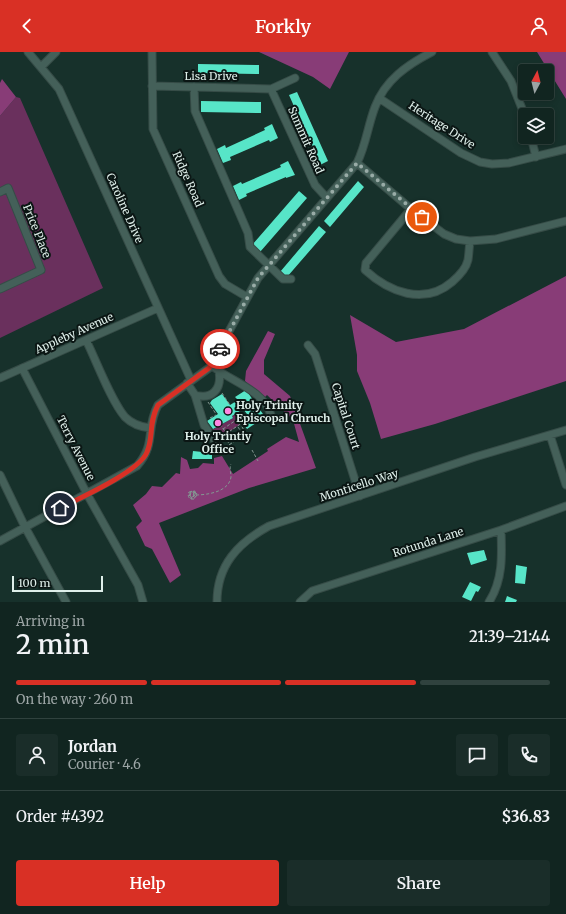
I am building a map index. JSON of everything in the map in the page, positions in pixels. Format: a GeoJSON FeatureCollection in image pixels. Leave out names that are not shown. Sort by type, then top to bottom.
{"type":"FeatureCollection","features":[{"type":"Feature","properties":{"kind":"street","name":"Caroline Drive"},"geometry":{"type":"LineString","coordinates":[[28,52],[59,89],[158,308],[189,382]]}},
{"type":"Feature","properties":{"kind":"street"},"geometry":{"type":"LineString","coordinates":[[41,67],[56,52]]}},
{"type":"Feature","properties":{"kind":"street","name":"Ridge Road"},"geometry":{"type":"LineString","coordinates":[[152,52],[153,129],[182,190],[213,266],[225,284],[247,297]]}},
{"type":"Feature","properties":{"kind":"street"},"geometry":{"type":"LineString","coordinates":[[0,540],[88,494],[137,466],[148,450],[150,428],[158,405],[212,365],[247,297],[267,265],[357,163],[362,153],[379,98],[395,75],[413,62],[432,52]]}},
{"type":"Feature","properties":{"kind":"street"},"geometry":{"type":"LineString","coordinates":[[492,52],[511,81],[522,108]]}},
{"type":"Feature","properties":{"kind":"street"},"geometry":{"type":"LineString","coordinates":[[271,89],[295,78]]}},
{"type":"Feature","properties":{"kind":"street","name":"Lisa Drive"},"geometry":{"type":"LineString","coordinates":[[152,86],[262,87],[271,89]]}},
{"type":"Feature","properties":{"kind":"street"},"geometry":{"type":"LineString","coordinates":[[194,87],[195,111],[248,233],[250,247],[283,279],[291,279]]}},
{"type":"Feature","properties":{"kind":"street","name":"Summit Road"},"geometry":{"type":"LineString","coordinates":[[271,89],[315,186],[326,197]]}},
{"type":"Feature","properties":{"kind":"street","name":"Heritage Drive"},"geometry":{"type":"LineString","coordinates":[[379,98],[461,152],[480,162],[492,164],[509,163],[566,149]]}},
{"type":"Feature","properties":{"kind":"street"},"geometry":{"type":"LineString","coordinates":[[533,144],[536,157]]}},
{"type":"Feature","properties":{"kind":"street"},"geometry":{"type":"LineString","coordinates":[[357,163],[411,209],[444,234],[470,242],[496,239],[566,221]]}},
{"type":"Feature","properties":{"kind":"street","name":"Price Place"},"geometry":{"type":"LineString","coordinates":[[0,192],[8,188],[41,270],[0,289]]}},
{"type":"Feature","properties":{"kind":"street"},"geometry":{"type":"LineString","coordinates":[[411,209],[366,263],[365,270],[389,288],[404,293],[418,295],[433,292],[446,287],[460,275],[468,261],[470,242]]}},
{"type":"Feature","properties":{"kind":"street","name":"Appleby Avenue"},"geometry":{"type":"LineString","coordinates":[[0,378],[158,308]]}},
{"type":"Feature","properties":{"kind":"street"},"geometry":{"type":"LineString","coordinates":[[86,340],[118,408],[126,418],[135,425],[150,428]]}},
{"type":"Feature","properties":{"kind":"street","name":"Capital Court"},"geometry":{"type":"LineString","coordinates":[[308,345],[315,354],[360,496]]}},
{"type":"Feature","properties":{"kind":"street"},"geometry":{"type":"LineString","coordinates":[[212,365],[219,372],[249,387],[263,402],[272,415]]}},
{"type":"Feature","properties":{"kind":"street","name":"Terry Avenue"},"geometry":{"type":"LineString","coordinates":[[22,368],[138,585],[143,596],[143,602]]}},
{"type":"Feature","properties":{"kind":"street"},"geometry":{"type":"LineString","coordinates":[[195,394],[204,396],[210,395],[218,387],[220,382],[219,372]]}},
{"type":"Feature","properties":{"kind":"street"},"geometry":{"type":"LineString","coordinates":[[189,382],[195,394],[204,425],[216,440]]}},
{"type":"Feature","properties":{"kind":"street","name":"Monticello Way"},"geometry":{"type":"LineString","coordinates":[[217,602],[219,584],[223,570],[230,557],[249,536],[269,526],[475,457],[566,430]]}},
{"type":"Feature","properties":{"kind":"street"},"geometry":{"type":"LineString","coordinates":[[550,435],[566,485]]}},
{"type":"Feature","properties":{"kind":"street"},"geometry":{"type":"LineString","coordinates":[[0,475],[25,527],[66,602]]}},
{"type":"Feature","properties":{"kind":"street","name":"Rotunda Lane"},"geometry":{"type":"LineString","coordinates":[[300,602],[312,591],[500,530],[566,506]]}},
{"type":"Feature","properties":{"kind":"street"},"geometry":{"type":"LineString","coordinates":[[488,602],[499,581],[501,565],[500,530]]}},
{"type":"Feature","properties":{"kind":"path"},"geometry":{"type":"LineString","coordinates":[[218,387],[230,405]]}},
{"type":"Feature","properties":{"kind":"path"},"geometry":{"type":"LineString","coordinates":[[204,396],[216,414],[214,415]]}},
{"type":"Feature","properties":{"kind":"path"},"geometry":{"type":"LineString","coordinates":[[236,414],[242,423],[241,424],[246,434],[244,436]]}},
{"type":"Feature","properties":{"kind":"path"},"geometry":{"type":"LineString","coordinates":[[223,429],[239,418]]}},
{"type":"Feature","properties":{"kind":"path"},"geometry":{"type":"LineString","coordinates":[[220,424],[230,445]]}},
{"type":"Feature","properties":{"kind":"path"},"geometry":{"type":"LineString","coordinates":[[226,434],[241,424]]}},
{"type":"Feature","properties":{"kind":"path"},"geometry":{"type":"LineString","coordinates":[[238,426],[244,436]]}},
{"type":"Feature","properties":{"kind":"path"},"geometry":{"type":"LineString","coordinates":[[221,450],[244,436]]}},
{"type":"Feature","properties":{"kind":"path"},"geometry":{"type":"LineString","coordinates":[[216,440],[224,448]]}},
{"type":"Feature","properties":{"kind":"path"},"geometry":{"type":"LineString","coordinates":[[252,450],[258,461]]}},
{"type":"Feature","properties":{"kind":"path"},"geometry":{"type":"LineString","coordinates":[[192,495],[194,494],[193,493],[194,494],[197,494],[197,493],[194,490],[190,491],[188,493],[190,499],[193,500],[196,499],[197,495],[193,498],[194,498],[197,496],[195,498],[191,499],[190,498],[189,495],[191,498],[192,498],[190,497],[190,495],[190,493],[192,492],[190,493],[189,495],[189,493],[191,491],[195,492],[197,494],[193,491],[196,494],[193,492],[191,493],[191,496],[193,497],[195,495],[212,494],[220,490],[227,484],[231,477],[229,470],[231,464]]}},
{"type":"Feature","properties":{"kind":"shaded area"},"geometry":{"type":"Polygon","coordinates":[[[259,52],[349,52],[330,89],[313,77],[259,52]]]}},
{"type":"Feature","properties":{"kind":"shaded area"},"geometry":{"type":"Polygon","coordinates":[[[537,52],[566,52],[566,99],[554,80],[554,64],[544,64],[537,52]]]}},
{"type":"Feature","properties":{"kind":"shaded area"},"geometry":{"type":"Polygon","coordinates":[[[2,79],[16,97],[0,116],[0,83],[2,79]]]}},
{"type":"Feature","properties":{"kind":"shaded area"},"geometry":{"type":"Polygon","coordinates":[[[16,97],[20,98],[103,288],[0,338],[0,116],[16,97]]]}},
{"type":"Feature","properties":{"kind":"shaded area"},"geometry":{"type":"Polygon","coordinates":[[[566,276],[566,381],[435,424],[381,439],[370,403],[357,371],[357,355],[350,315],[396,342],[464,329],[566,276]]]}},
{"type":"Feature","properties":{"kind":"shaded area"},"geometry":{"type":"Polygon","coordinates":[[[268,331],[275,334],[264,360],[264,374],[290,396],[316,468],[249,488],[159,523],[181,575],[170,583],[152,549],[145,546],[136,527],[142,521],[133,505],[146,494],[152,486],[162,487],[176,473],[180,474],[181,457],[187,460],[190,469],[198,468],[203,463],[214,464],[214,458],[222,456],[233,474],[286,437],[299,442],[293,420],[267,395],[264,398],[245,381],[246,371],[268,331]]]}},
{"type":"Feature","properties":{"kind":"shaded area"},"geometry":{"type":"Polygon","coordinates":[[[236,414],[242,423],[219,439],[212,430],[233,418],[232,416],[236,414]]]}},
{"type":"Feature","properties":{"kind":"building"},"geometry":{"type":"Polygon","coordinates":[[[198,64],[259,65],[259,74],[198,73],[198,64]]]}},
{"type":"Feature","properties":{"kind":"building"},"geometry":{"type":"Polygon","coordinates":[[[297,92],[328,161],[320,165],[289,95],[297,92]]]}},
{"type":"Feature","properties":{"kind":"building"},"geometry":{"type":"Polygon","coordinates":[[[201,101],[261,102],[261,113],[201,112],[201,101]]]}},
{"type":"Feature","properties":{"kind":"building"},"geometry":{"type":"Polygon","coordinates":[[[272,124],[278,138],[270,142],[269,140],[230,157],[231,160],[223,163],[217,149],[225,145],[226,148],[265,130],[264,128],[272,124]]]}},
{"type":"Feature","properties":{"kind":"building"},"geometry":{"type":"Polygon","coordinates":[[[288,161],[295,175],[286,177],[246,194],[247,196],[239,200],[233,186],[241,182],[242,184],[281,167],[280,165],[288,161]]]}},
{"type":"Feature","properties":{"kind":"building"},"geometry":{"type":"Polygon","coordinates":[[[358,181],[364,187],[330,227],[324,221],[358,181]]]}},
{"type":"Feature","properties":{"kind":"building"},"geometry":{"type":"Polygon","coordinates":[[[299,191],[307,198],[260,252],[252,245],[299,191]]]}},
{"type":"Feature","properties":{"kind":"building"},"geometry":{"type":"Polygon","coordinates":[[[319,226],[326,232],[287,277],[280,272],[319,226]]]}},
{"type":"Feature","properties":{"kind":"building","name":"Holy Trinity Episcopal Chruch"},"geometry":{"type":"Polygon","coordinates":[[[246,390],[265,417],[247,429],[240,419],[247,414],[243,409],[232,416],[233,418],[213,429],[207,421],[218,414],[210,403],[212,400],[222,394],[230,405],[238,400],[235,397],[246,390]]]}},
{"type":"Feature","properties":{"kind":"building"},"geometry":{"type":"Polygon","coordinates":[[[193,451],[212,453],[212,459],[192,459],[193,451]]]}},
{"type":"Feature","properties":{"kind":"building"},"geometry":{"type":"Polygon","coordinates":[[[484,550],[487,560],[471,565],[467,553],[484,550]]]}},
{"type":"Feature","properties":{"kind":"building"},"geometry":{"type":"Polygon","coordinates":[[[516,565],[527,567],[525,584],[515,583],[516,565]]]}},
{"type":"Feature","properties":{"kind":"building"},"geometry":{"type":"Polygon","coordinates":[[[470,582],[481,587],[478,592],[476,591],[471,601],[462,597],[470,582]]]}},
{"type":"Feature","properties":{"kind":"building"},"geometry":{"type":"Polygon","coordinates":[[[507,596],[517,600],[516,602],[505,602],[507,596]]]}},
{"type":"Feature","properties":{"kind":"way so far"},"geometry":{"type":"LineString","coordinates":[[220,349],[258,278],[267,265],[357,163],[422,217]]}},
{"type":"Feature","properties":{"kind":"place","name":"Holy Trinity Episcopal Chruch"},"geometry":{"type":"Point","coordinates":[228,411]}},
{"type":"Feature","properties":{"kind":"place","name":"Holy Trintiy Office"},"geometry":{"type":"Point","coordinates":[218,423]}},
{"type":"Feature","properties":{"kind":"route"},"geometry":{"type":"LineString","coordinates":[[60,508],[137,466],[146,456],[150,442],[150,428],[158,405],[164,399],[209,368],[220,349]]}}]}
